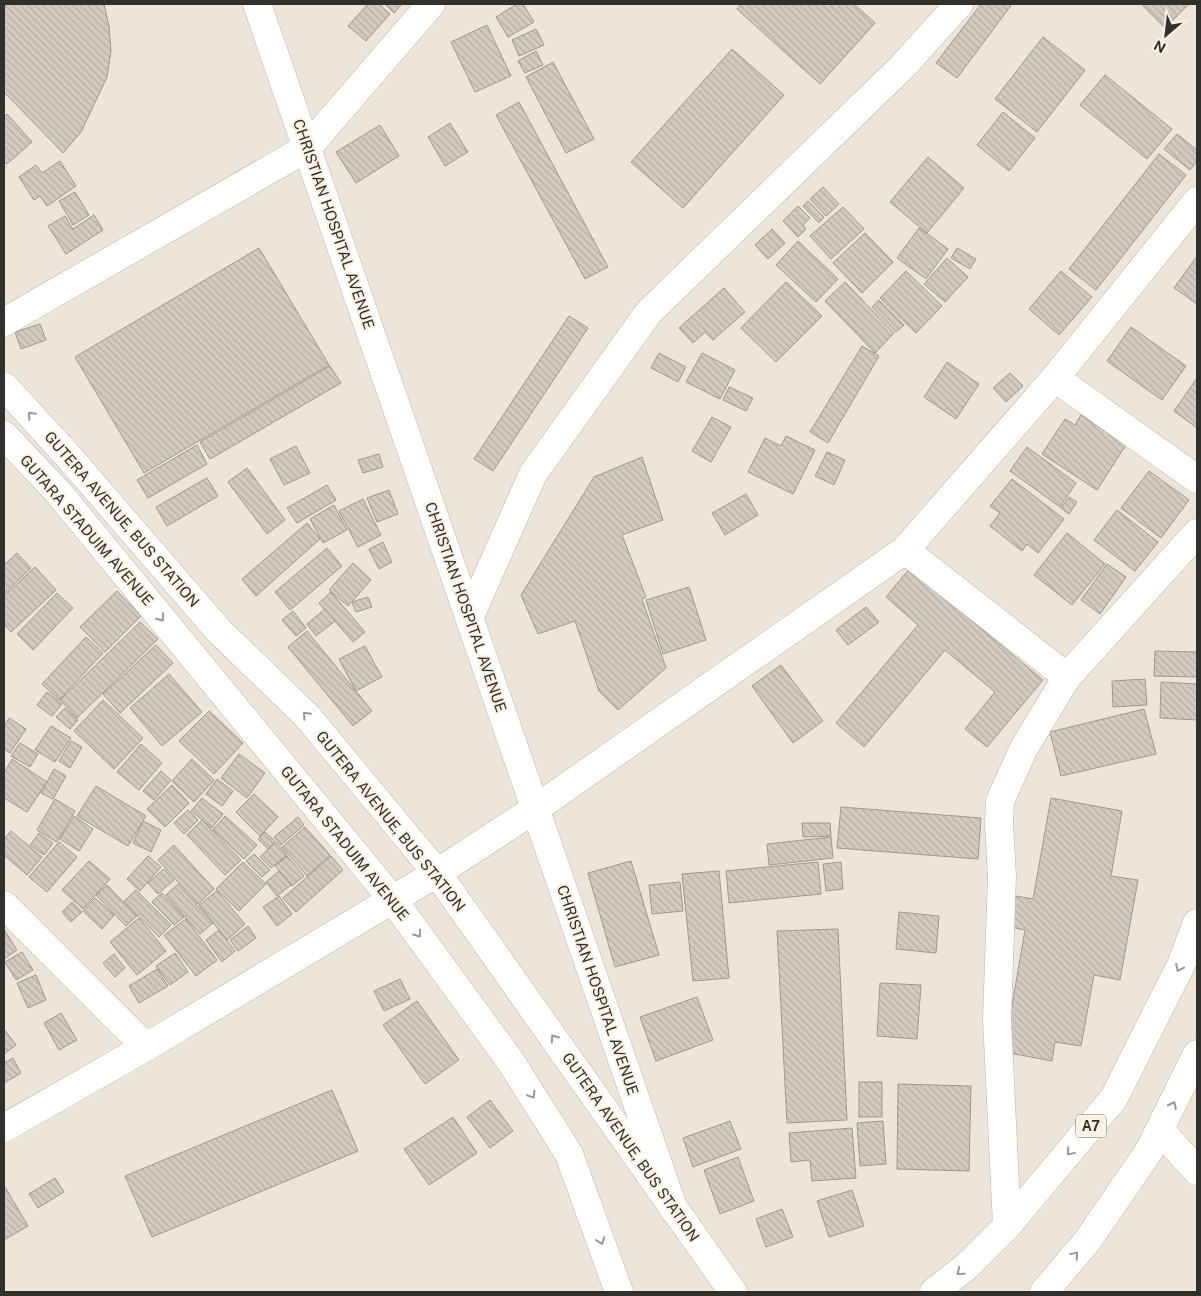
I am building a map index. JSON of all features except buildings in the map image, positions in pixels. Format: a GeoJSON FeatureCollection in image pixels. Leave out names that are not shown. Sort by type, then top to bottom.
{"type":"FeatureCollection","features":[{"type":"Feature","properties":{"kind":"main road","name":"CHRISTIAN HOSPITAL AVENUE"},"geometry":{"type":"LineString","coordinates":[[257,4],[674,1210]]}},
{"type":"Feature","properties":{"kind":"main road"},"geometry":{"type":"LineString","coordinates":[[4,322],[307,148],[431,4]]}},
{"type":"Feature","properties":{"kind":"main road"},"geometry":{"type":"LineString","coordinates":[[470,616],[533,474],[649,312],[902,67],[958,4]]}},
{"type":"Feature","properties":{"kind":"main road"},"geometry":{"type":"LineString","coordinates":[[4,1128],[146,1047],[437,874],[535,809],[905,550],[1055,378],[1193,215]]}},
{"type":"Feature","properties":{"kind":"main road"},"geometry":{"type":"LineString","coordinates":[[1055,378],[1197,479]]}},
{"type":"Feature","properties":{"kind":"main road","name":"GUTERA AVENUE, BUS STATION"},"geometry":{"type":"LineString","coordinates":[[4,386],[68,456],[219,631],[307,716],[437,874],[733,1292]]}},
{"type":"Feature","properties":{"kind":"main road","name":"GUTARA STADUIM AVENUE"},"geometry":{"type":"LineString","coordinates":[[4,435],[57,491],[393,900],[511,1062],[569,1154],[620,1292]]}},
{"type":"Feature","properties":{"kind":"main road"},"geometry":{"type":"LineString","coordinates":[[1007,1226],[997,1019],[1002,876],[998,823],[1000,802],[1024,748],[1067,677],[1197,533]]}},
{"type":"Feature","properties":{"kind":"main road"},"geometry":{"type":"LineString","coordinates":[[905,550],[1067,677]]}},
{"type":"Feature","properties":{"kind":"main road"},"geometry":{"type":"LineString","coordinates":[[4,905],[146,1047]]}},
{"type":"Feature","properties":{"kind":"main road","name":"A7"},"geometry":{"type":"LineString","coordinates":[[934,1292],[967,1266],[1007,1226],[1114,1098],[1181,965],[1197,923]]}},
{"type":"Feature","properties":{"kind":"main road"},"geometry":{"type":"LineString","coordinates":[[1044,1292],[1088,1240],[1150,1151],[1197,1054]]}},
{"type":"Feature","properties":{"kind":"main road"},"geometry":{"type":"LineString","coordinates":[[1160,1130],[1197,1171]]}}]}
